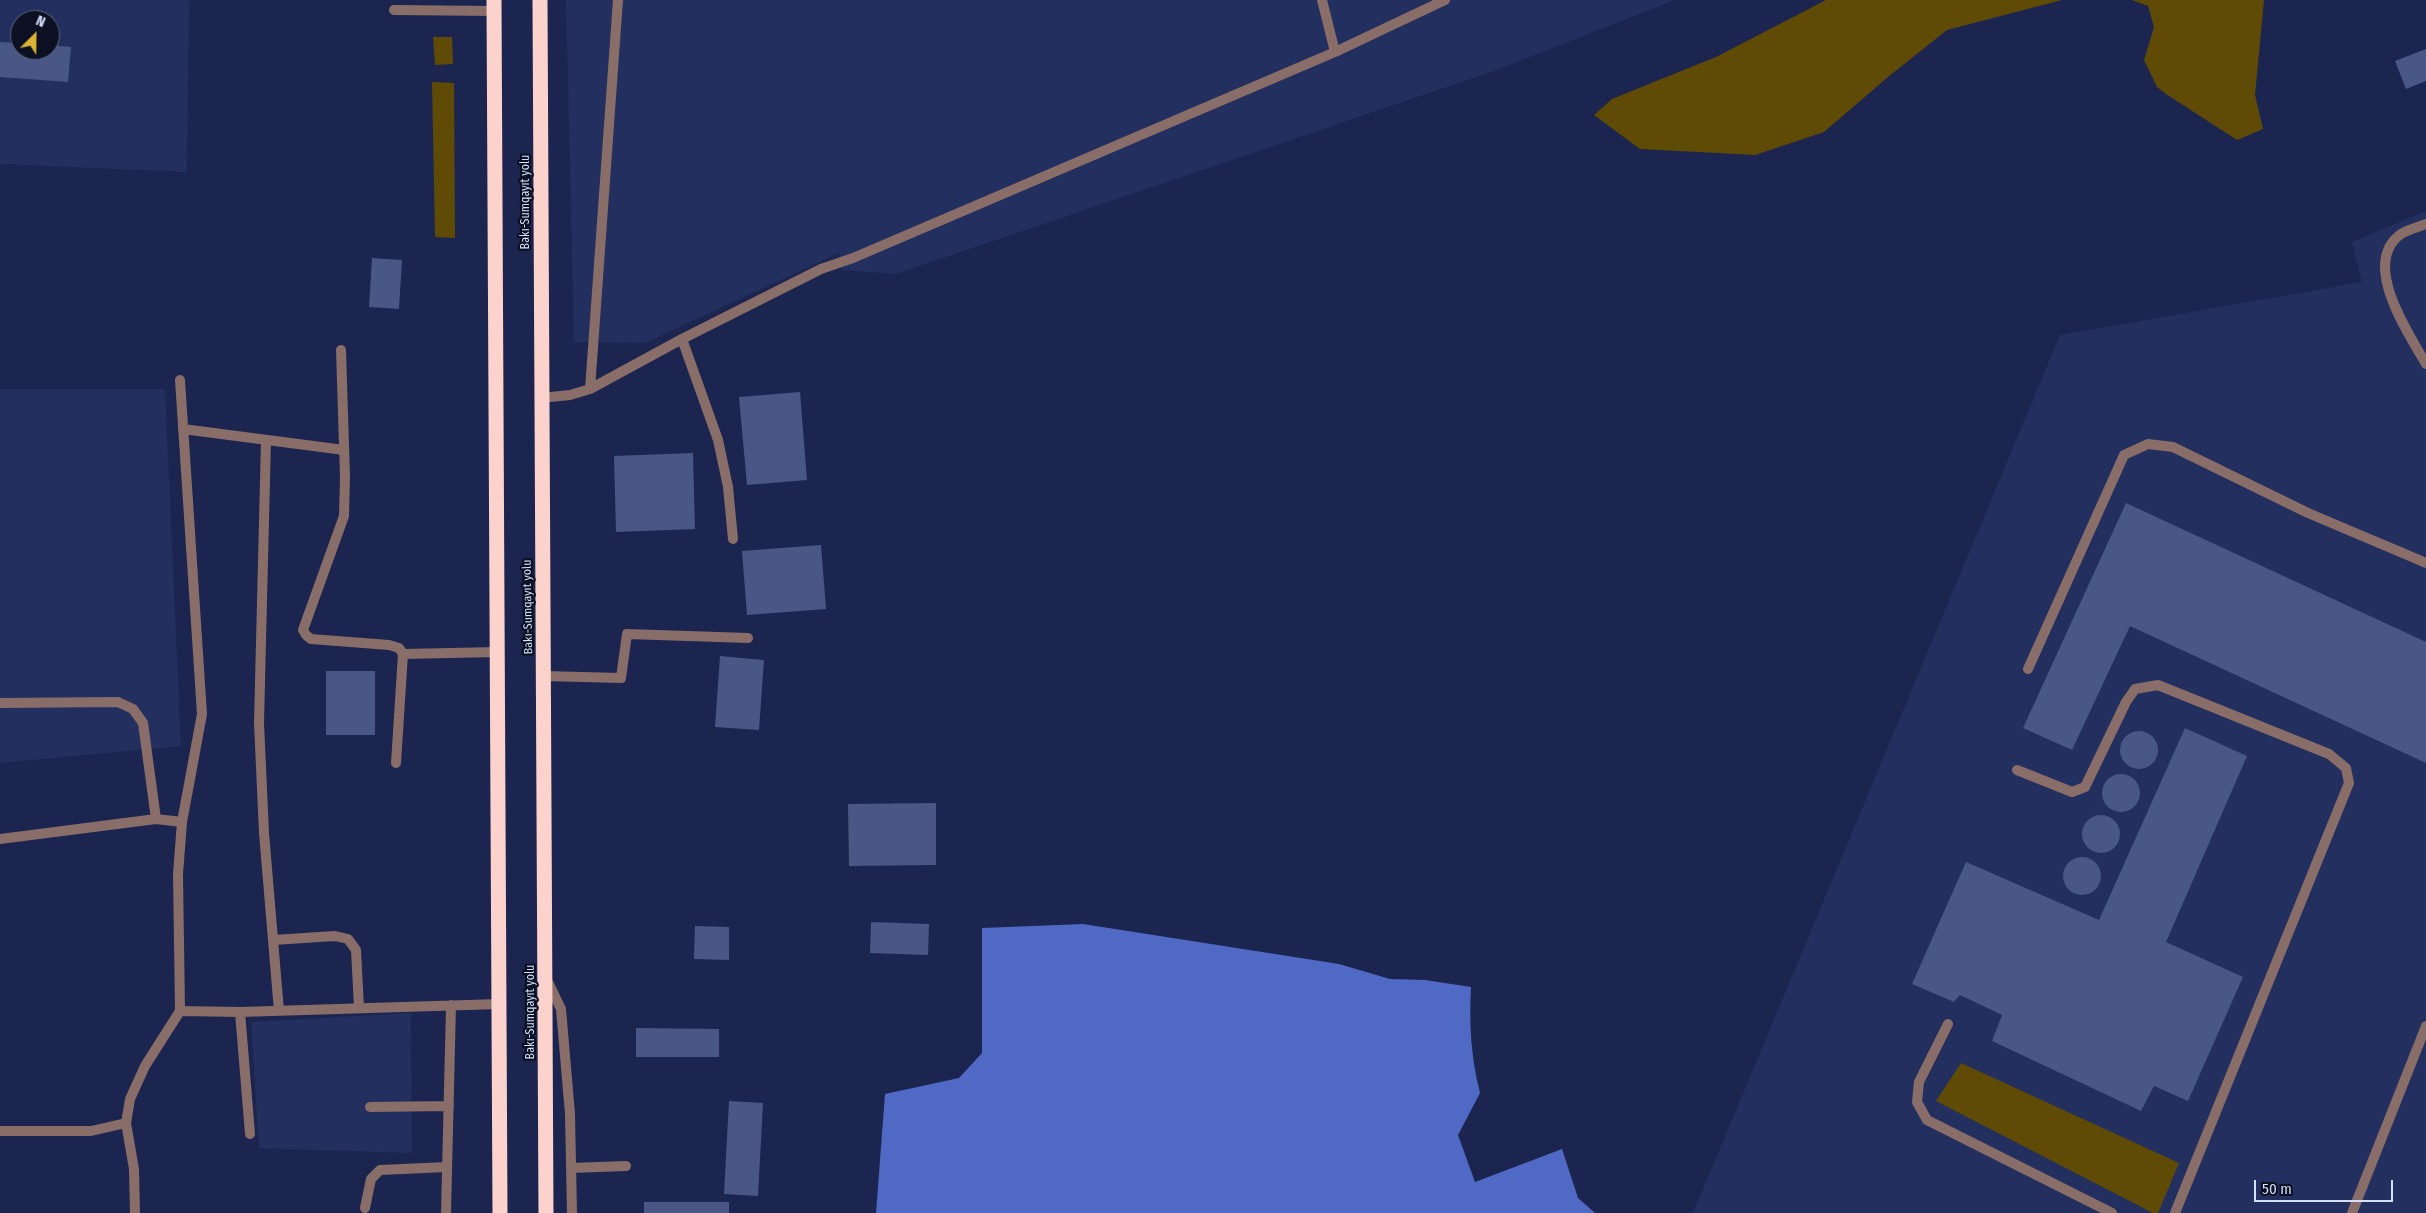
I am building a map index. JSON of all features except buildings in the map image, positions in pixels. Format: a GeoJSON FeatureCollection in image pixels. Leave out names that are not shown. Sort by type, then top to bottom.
{"type":"FeatureCollection","features":[{"type":"Feature","properties":{"kind":"highway","name":"Bakı-Sumqayıt yolu"},"geometry":{"type":"LineString","coordinates":[[540,0],[546,1213]]}},
{"type":"Feature","properties":{"kind":"highway"},"geometry":{"type":"LineString","coordinates":[[494,5],[500,1213]]}},
{"type":"Feature","properties":{"kind":"lane"},"geometry":{"type":"LineString","coordinates":[[590,389],[618,0]]}},
{"type":"Feature","properties":{"kind":"lane"},"geometry":{"type":"LineString","coordinates":[[1322,0],[1335,52]]}},
{"type":"Feature","properties":{"kind":"lane"},"geometry":{"type":"LineString","coordinates":[[541,398],[570,395],[590,389],[682,339],[820,269],[853,258],[1335,52],[1445,0]]}},
{"type":"Feature","properties":{"kind":"lane"},"geometry":{"type":"LineString","coordinates":[[394,10],[494,5]]}},
{"type":"Feature","properties":{"kind":"lane"},"geometry":{"type":"LineString","coordinates":[[2426,224],[2400,235],[2388,251],[2384,263],[2385,277],[2399,316],[2426,364]]}},
{"type":"Feature","properties":{"kind":"lane"},"geometry":{"type":"LineString","coordinates":[[682,339],[718,440],[728,487],[734,538]]}},
{"type":"Feature","properties":{"kind":"lane"},"geometry":{"type":"LineString","coordinates":[[341,350],[344,516],[303,630],[311,639],[389,645],[399,648],[403,654],[396,763]]}},
{"type":"Feature","properties":{"kind":"lane"},"geometry":{"type":"LineString","coordinates":[[135,1213],[134,1169],[126,1123],[130,1099],[145,1066],[180,1011],[178,874],[182,822],[202,714],[180,380]]}},
{"type":"Feature","properties":{"kind":"lane"},"geometry":{"type":"LineString","coordinates":[[183,429],[344,450]]}},
{"type":"Feature","properties":{"kind":"lane"},"geometry":{"type":"LineString","coordinates":[[266,440],[259,723],[264,833],[279,1011]]}},
{"type":"Feature","properties":{"kind":"lane"},"geometry":{"type":"LineString","coordinates":[[2028,669],[2124,455],[2148,444],[2173,447],[2308,513],[2426,563]]}},
{"type":"Feature","properties":{"kind":"lane"},"geometry":{"type":"LineString","coordinates":[[544,676],[620,678],[627,634],[748,638]]}},
{"type":"Feature","properties":{"kind":"lane"},"geometry":{"type":"LineString","coordinates":[[403,654],[498,652]]}},
{"type":"Feature","properties":{"kind":"lane"},"geometry":{"type":"LineString","coordinates":[[2017,770],[2072,792],[2086,787],[2126,702],[2136,689],[2158,685],[2329,754],[2346,768],[2350,783],[2175,1213]]}},
{"type":"Feature","properties":{"kind":"lane"},"geometry":{"type":"LineString","coordinates":[[0,703],[118,702],[133,709],[143,724],[156,819]]}},
{"type":"Feature","properties":{"kind":"lane"},"geometry":{"type":"LineString","coordinates":[[0,839],[156,819],[182,822]]}},
{"type":"Feature","properties":{"kind":"lane"},"geometry":{"type":"LineString","coordinates":[[273,940],[335,936],[348,939],[356,950],[359,1008]]}},
{"type":"Feature","properties":{"kind":"lane"},"geometry":{"type":"LineString","coordinates":[[545,977],[561,1009],[570,1114],[572,1213]]}},
{"type":"Feature","properties":{"kind":"lane"},"geometry":{"type":"LineString","coordinates":[[180,1011],[240,1012],[500,1004]]}},
{"type":"Feature","properties":{"kind":"lane"},"geometry":{"type":"LineString","coordinates":[[446,1213],[451,1005]]}},
{"type":"Feature","properties":{"kind":"lane"},"geometry":{"type":"LineString","coordinates":[[240,1012],[250,1134]]}},
{"type":"Feature","properties":{"kind":"lane"},"geometry":{"type":"LineString","coordinates":[[1948,1024],[1919,1082],[1917,1102],[1927,1120],[2112,1213]]}},
{"type":"Feature","properties":{"kind":"lane"},"geometry":{"type":"LineString","coordinates":[[2352,1213],[2426,1026]]}},
{"type":"Feature","properties":{"kind":"lane"},"geometry":{"type":"LineString","coordinates":[[370,1107],[449,1106]]}},
{"type":"Feature","properties":{"kind":"lane"},"geometry":{"type":"LineString","coordinates":[[0,1131],[91,1130],[126,1123]]}},
{"type":"Feature","properties":{"kind":"lane"},"geometry":{"type":"LineString","coordinates":[[571,1168],[626,1166]]}},
{"type":"Feature","properties":{"kind":"lane"},"geometry":{"type":"LineString","coordinates":[[365,1208],[370,1179],[380,1170],[447,1167]]}},
{"type":"Feature","properties":{"kind":"shaded area"},"geometry":{"type":"Polygon","coordinates":[[[0,0],[189,0],[187,172],[0,164],[0,0]]]}},
{"type":"Feature","properties":{"kind":"shaded area"},"geometry":{"type":"Polygon","coordinates":[[[566,0],[1675,0],[1494,71],[896,274],[841,270],[839,253],[645,343],[574,342],[566,0]]]}},
{"type":"Feature","properties":{"kind":"shaded area"},"geometry":{"type":"Polygon","coordinates":[[[1826,0],[2062,0],[1947,30],[1824,132],[1755,155],[1640,149],[1594,115],[1612,99],[1716,57],[1826,0]]]}},
{"type":"Feature","properties":{"kind":"shaded area"},"geometry":{"type":"Polygon","coordinates":[[[2132,0],[2264,0],[2255,95],[2263,129],[2237,140],[2157,87],[2144,60],[2154,27],[2148,6],[2132,0]]]}},
{"type":"Feature","properties":{"kind":"shaded area"},"geometry":{"type":"Polygon","coordinates":[[[433,37],[452,37],[453,64],[435,65],[433,37]]]}},
{"type":"Feature","properties":{"kind":"shaded area"},"geometry":{"type":"Polygon","coordinates":[[[432,82],[454,83],[455,238],[435,237],[432,82]]]}},
{"type":"Feature","properties":{"kind":"shaded area"},"geometry":{"type":"Polygon","coordinates":[[[2426,211],[2426,1213],[1693,1213],[2060,335],[2362,282],[2352,242],[2426,211]]]}},
{"type":"Feature","properties":{"kind":"shaded area"},"geometry":{"type":"Polygon","coordinates":[[[0,389],[165,389],[181,746],[0,763],[0,389]]]}},
{"type":"Feature","properties":{"kind":"shaded area"},"geometry":{"type":"Polygon","coordinates":[[[411,1013],[412,1153],[259,1148],[251,1022],[411,1013]]]}},
{"type":"Feature","properties":{"kind":"shaded area"},"geometry":{"type":"Polygon","coordinates":[[[1961,1063],[2179,1163],[2158,1213],[2153,1213],[1936,1101],[1961,1063]]]}},
{"type":"Feature","properties":{"kind":"water"},"geometry":{"type":"Polygon","coordinates":[[[1083,924],[1339,964],[1390,979],[1425,980],[1471,987],[1471,1040],[1480,1093],[1458,1135],[1475,1182],[1562,1149],[1578,1198],[1595,1213],[876,1213],[885,1094],[959,1078],[982,1053],[982,928],[1083,924]]]}}]}
